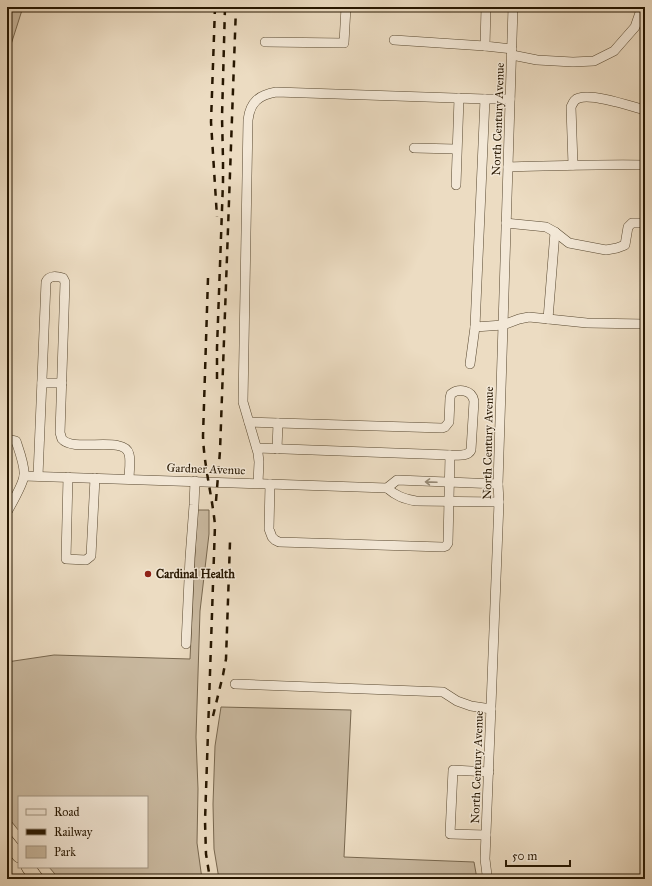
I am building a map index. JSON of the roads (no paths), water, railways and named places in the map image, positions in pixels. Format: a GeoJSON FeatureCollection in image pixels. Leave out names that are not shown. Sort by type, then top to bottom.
{"type":"FeatureCollection","features":[{"type":"Feature","properties":{"kind":"highway"},"geometry":{"type":"LineString","coordinates":[[7,841],[18,855]]}},
{"type":"Feature","properties":{"kind":"highway"},"geometry":{"type":"LineString","coordinates":[[29,868],[37,879]]}},
{"type":"Feature","properties":{"kind":"street"},"geometry":{"type":"LineString","coordinates":[[265,42],[344,43],[346,7]]}},
{"type":"Feature","properties":{"kind":"street"},"geometry":{"type":"LineString","coordinates":[[485,46],[486,7]]}},
{"type":"Feature","properties":{"kind":"street","name":"North Century Avenue"},"geometry":{"type":"LineString","coordinates":[[488,879],[486,835],[513,7]]}},
{"type":"Feature","properties":{"kind":"street"},"geometry":{"type":"LineString","coordinates":[[394,40],[485,46],[544,60],[573,62],[594,61],[614,51],[635,27],[642,7]]}},
{"type":"Feature","properties":{"kind":"street"},"geometry":{"type":"LineString","coordinates":[[258,483],[259,462],[257,448],[243,402],[248,120],[251,107],[261,96],[276,92],[510,99]]}},
{"type":"Feature","properties":{"kind":"street"},"geometry":{"type":"LineString","coordinates":[[456,185],[456,149],[459,98]]}},
{"type":"Feature","properties":{"kind":"street"},"geometry":{"type":"LineString","coordinates":[[573,165],[571,107],[574,101],[579,98],[599,98],[645,110]]}},
{"type":"Feature","properties":{"kind":"street"},"geometry":{"type":"LineString","coordinates":[[470,364],[475,327],[485,99]]}},
{"type":"Feature","properties":{"kind":"street"},"geometry":{"type":"LineString","coordinates":[[414,148],[456,149]]}},
{"type":"Feature","properties":{"kind":"street"},"geometry":{"type":"LineString","coordinates":[[508,167],[607,164],[645,165]]}},
{"type":"Feature","properties":{"kind":"street"},"geometry":{"type":"LineString","coordinates":[[506,223],[546,227],[569,243],[606,250],[617,248],[625,244],[628,227],[632,223],[645,223]]}},
{"type":"Feature","properties":{"kind":"street"},"geometry":{"type":"LineString","coordinates":[[548,319],[555,232]]}},
{"type":"Feature","properties":{"kind":"street"},"geometry":{"type":"LineString","coordinates":[[38,476],[46,282],[47,279],[53,276],[63,278],[65,282],[60,433],[63,440],[72,444],[117,445],[125,448],[129,454],[129,479]]}},
{"type":"Feature","properties":{"kind":"street"},"geometry":{"type":"LineString","coordinates":[[475,327],[503,325],[529,317],[569,322],[645,324]]}},
{"type":"Feature","properties":{"kind":"street"},"geometry":{"type":"LineString","coordinates":[[42,383],[62,383]]}},
{"type":"Feature","properties":{"kind":"street"},"geometry":{"type":"LineString","coordinates":[[249,422],[442,428],[449,422],[451,394],[458,391],[466,391],[471,393],[474,400],[471,450],[470,453],[466,455],[257,448]]}},
{"type":"Feature","properties":{"kind":"street"},"geometry":{"type":"LineString","coordinates":[[277,449],[278,423]]}},
{"type":"Feature","properties":{"kind":"street"},"geometry":{"type":"LineString","coordinates":[[7,440],[16,441],[24,476],[16,496],[7,512]]}},
{"type":"Feature","properties":{"kind":"street"},"geometry":{"type":"LineString","coordinates":[[270,484],[269,529],[275,540],[284,542],[443,548],[448,543],[450,455]]}},
{"type":"Feature","properties":{"kind":"street","name":"Gardner Avenue"},"geometry":{"type":"LineString","coordinates":[[24,476],[387,488],[397,480],[498,484]]}},
{"type":"Feature","properties":{"kind":"street"},"geometry":{"type":"LineString","coordinates":[[68,477],[66,559],[86,560],[91,556],[95,478]]}},
{"type":"Feature","properties":{"kind":"street"},"geometry":{"type":"LineString","coordinates":[[186,644],[195,481]]}},
{"type":"Feature","properties":{"kind":"street"},"geometry":{"type":"LineString","coordinates":[[387,488],[404,499],[416,502],[498,502]]}},
{"type":"Feature","properties":{"kind":"street"},"geometry":{"type":"LineString","coordinates":[[235,684],[443,692],[457,701],[471,706],[491,709]]}},
{"type":"Feature","properties":{"kind":"street"},"geometry":{"type":"LineString","coordinates":[[486,835],[450,834],[453,770],[489,772]]}},
{"type":"Feature","properties":{"kind":"railway"},"geometry":{"type":"LineString","coordinates":[[215,7],[211,122],[217,217]]}},
{"type":"Feature","properties":{"kind":"railway"},"geometry":{"type":"LineString","coordinates":[[217,379],[223,182],[222,117],[225,7]]}},
{"type":"Feature","properties":{"kind":"railway"},"geometry":{"type":"LineString","coordinates":[[216,501],[220,451],[236,7]]}},
{"type":"Feature","properties":{"kind":"railway"},"geometry":{"type":"LineString","coordinates":[[208,278],[203,436],[215,525],[205,821],[206,854],[210,879]]}},
{"type":"Feature","properties":{"kind":"railway"},"geometry":{"type":"LineString","coordinates":[[213,716],[226,659],[230,542]]}},
{"type":"Feature","properties":{"kind":"place","name":"Cardinal Health"},"geometry":{"type":"Point","coordinates":[148,574]}}]}
